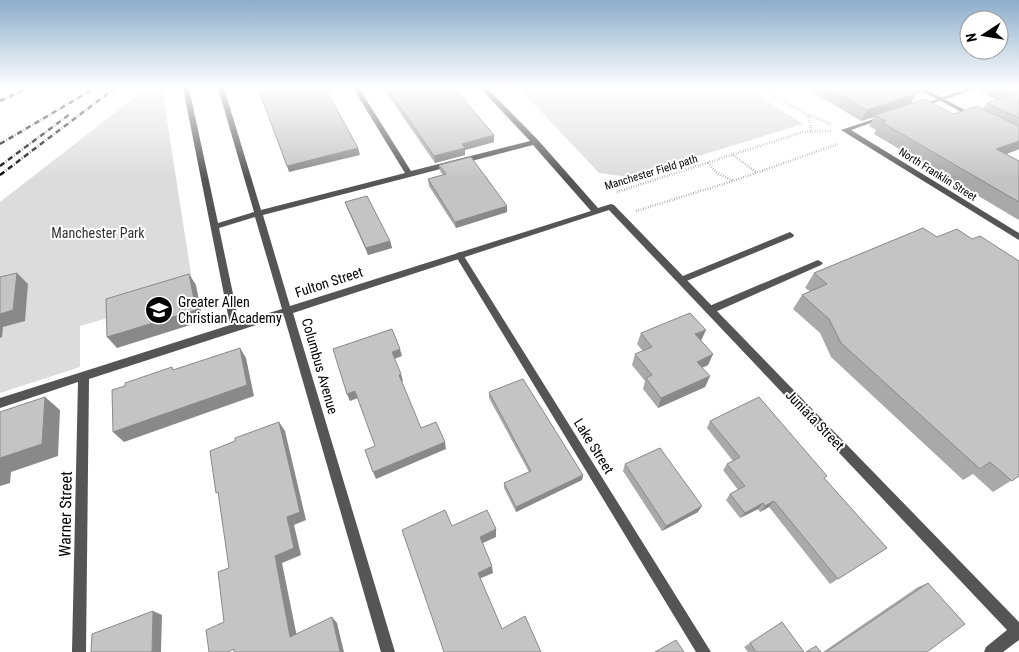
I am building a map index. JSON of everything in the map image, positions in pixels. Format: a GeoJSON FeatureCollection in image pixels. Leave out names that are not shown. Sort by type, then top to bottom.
{"type":"FeatureCollection","features":[{"type":"Feature","properties":{"kind":"street"},"geometry":{"type":"LineString","coordinates":[[192,118],[235,327]]}},
{"type":"Feature","properties":{"kind":"street","name":"Columbus Avenue"},"geometry":{"type":"LineString","coordinates":[[230,118],[388,652]]}},
{"type":"Feature","properties":{"kind":"street"},"geometry":{"type":"LineString","coordinates":[[375,118],[409,174]]}},
{"type":"Feature","properties":{"kind":"street"},"geometry":{"type":"LineString","coordinates":[[512,118],[597,212]]}},
{"type":"Feature","properties":{"kind":"street"},"geometry":{"type":"LineString","coordinates":[[845,130],[880,118]]}},
{"type":"Feature","properties":{"kind":"street"},"geometry":{"type":"LineString","coordinates":[[977,118],[984,122]]}},
{"type":"Feature","properties":{"kind":"street","name":"North Franklin Street"},"geometry":{"type":"LineString","coordinates":[[845,130],[1019,237]]}},
{"type":"Feature","properties":{"kind":"street"},"geometry":{"type":"LineString","coordinates":[[214,227],[259,213],[535,142]]}},
{"type":"Feature","properties":{"kind":"street","name":"Fulton Street"},"geometry":{"type":"LineString","coordinates":[[0,403],[611,207]]}},
{"type":"Feature","properties":{"kind":"street","name":"Juniata Street"},"geometry":{"type":"LineString","coordinates":[[611,207],[1018,631]]}},
{"type":"Feature","properties":{"kind":"street"},"geometry":{"type":"LineString","coordinates":[[681,280],[790,235]]}},
{"type":"Feature","properties":{"kind":"street","name":"Lake Street"},"geometry":{"type":"LineString","coordinates":[[459,255],[704,652]]}},
{"type":"Feature","properties":{"kind":"street"},"geometry":{"type":"LineString","coordinates":[[710,310],[818,263]]}},
{"type":"Feature","properties":{"kind":"street","name":"Warner Street"},"geometry":{"type":"LineString","coordinates":[[79,652],[84,376]]}},
{"type":"Feature","properties":{"kind":"street"},"geometry":{"type":"LineString","coordinates":[[991,652],[1018,631]]}},
{"type":"Feature","properties":{"kind":"path","name":"Manchester Field path"},"geometry":{"type":"LineString","coordinates":[[608,194],[803,132],[811,132],[809,118]]}},
{"type":"Feature","properties":{"kind":"path"},"geometry":{"type":"LineString","coordinates":[[816,118],[845,130]]}},
{"type":"Feature","properties":{"kind":"path"},"geometry":{"type":"LineString","coordinates":[[639,216],[635,211],[757,172],[842,142],[848,145],[859,139]]}},
{"type":"Feature","properties":{"kind":"path"},"geometry":{"type":"LineString","coordinates":[[733,154],[757,172]]}},
{"type":"Feature","properties":{"kind":"path"},"geometry":{"type":"LineString","coordinates":[[708,163],[716,172],[733,180]]}},
{"type":"Feature","properties":{"kind":"green space","name":"Manchester Park"},"geometry":{"type":"Polygon","coordinates":[[[108,118],[167,118],[194,293],[80,326],[80,367],[0,393],[0,202],[108,118]]]}},
{"type":"Feature","properties":{"kind":"green space"},"geometry":{"type":"Polygon","coordinates":[[[548,118],[794,118],[803,124],[629,177],[599,173],[548,118]]]}},
{"type":"Feature","properties":{"kind":"building"},"geometry":{"type":"Polygon","coordinates":[[[269,118],[342,118],[358,148],[287,166],[269,118]]]}},
{"type":"Feature","properties":{"kind":"building"},"geometry":{"type":"Polygon","coordinates":[[[408,118],[480,118],[494,135],[462,144],[465,148],[434,156],[408,118]]]}},
{"type":"Feature","properties":{"kind":"building"},"geometry":{"type":"Polygon","coordinates":[[[881,118],[1003,118],[1019,126],[1019,141],[996,149],[1019,161],[1019,202],[881,122],[886,121],[881,118]]]}},
{"type":"Feature","properties":{"kind":"building"},"geometry":{"type":"Polygon","coordinates":[[[471,157],[507,206],[455,222],[428,179],[446,174],[439,165],[471,157]]]}},
{"type":"Feature","properties":{"kind":"building"},"geometry":{"type":"Polygon","coordinates":[[[367,196],[390,241],[366,248],[345,202],[367,196]]]}},
{"type":"Feature","properties":{"kind":"building"},"geometry":{"type":"Polygon","coordinates":[[[923,228],[937,237],[957,229],[972,239],[980,236],[1019,261],[1019,476],[1012,481],[990,462],[980,469],[841,343],[829,319],[802,295],[827,284],[814,273],[923,228]]]}},
{"type":"Feature","properties":{"kind":"building"},"geometry":{"type":"Polygon","coordinates":[[[17,273],[13,310],[0,314],[0,277],[17,273]]]}},
{"type":"Feature","properties":{"kind":"building"},"geometry":{"type":"Polygon","coordinates":[[[189,274],[196,310],[107,337],[106,299],[189,274]]]}},
{"type":"Feature","properties":{"kind":"building"},"geometry":{"type":"Polygon","coordinates":[[[690,313],[706,330],[695,334],[713,354],[697,362],[710,376],[661,398],[646,378],[652,375],[635,354],[652,347],[641,333],[690,313]]]}},
{"type":"Feature","properties":{"kind":"building"},"geometry":{"type":"Polygon","coordinates":[[[392,329],[400,349],[392,352],[401,374],[399,375],[421,428],[436,422],[445,442],[373,472],[365,450],[375,446],[355,391],[347,394],[333,349],[392,329]]]}},
{"type":"Feature","properties":{"kind":"building"},"geometry":{"type":"Polygon","coordinates":[[[240,348],[247,385],[113,432],[112,390],[125,386],[125,383],[172,367],[173,370],[240,348]]]}},
{"type":"Feature","properties":{"kind":"building"},"geometry":{"type":"Polygon","coordinates":[[[523,379],[583,475],[516,507],[504,483],[531,471],[489,392],[523,379]]]}},
{"type":"Feature","properties":{"kind":"building"},"geometry":{"type":"Polygon","coordinates":[[[45,397],[42,444],[0,458],[0,412],[45,397]]]}},
{"type":"Feature","properties":{"kind":"building"},"geometry":{"type":"Polygon","coordinates":[[[759,397],[827,476],[824,478],[887,548],[838,579],[774,501],[765,506],[763,503],[745,513],[730,494],[745,486],[727,464],[740,457],[710,421],[759,397]]]}},
{"type":"Feature","properties":{"kind":"building"},"geometry":{"type":"Polygon","coordinates":[[[279,422],[300,512],[287,517],[294,548],[275,556],[290,637],[332,617],[340,652],[234,652],[234,649],[228,652],[209,652],[206,630],[224,622],[218,572],[229,568],[210,451],[235,441],[235,438],[279,422]]]}},
{"type":"Feature","properties":{"kind":"building"},"geometry":{"type":"Polygon","coordinates":[[[660,448],[702,506],[666,526],[625,464],[660,448]]]}},
{"type":"Feature","properties":{"kind":"building"},"geometry":{"type":"Polygon","coordinates":[[[445,510],[452,526],[487,510],[496,529],[480,537],[492,566],[478,573],[502,629],[525,616],[541,652],[444,652],[402,530],[445,510]]]}},
{"type":"Feature","properties":{"kind":"building"},"geometry":{"type":"Polygon","coordinates":[[[928,583],[965,624],[927,652],[826,652],[928,583]]]}},
{"type":"Feature","properties":{"kind":"building"},"geometry":{"type":"Polygon","coordinates":[[[153,611],[152,652],[91,652],[92,634],[153,611]]]}},
{"type":"Feature","properties":{"kind":"building"},"geometry":{"type":"Polygon","coordinates":[[[782,622],[804,652],[756,652],[750,643],[782,622]]]}},
{"type":"Feature","properties":{"kind":"building"},"geometry":{"type":"Polygon","coordinates":[[[676,640],[684,652],[655,652],[676,640]]]}},
{"type":"Feature","properties":{"kind":"building"},"geometry":{"type":"Polygon","coordinates":[[[816,646],[821,652],[806,652],[816,646]]]}},
{"type":"Feature","properties":{"kind":"railway"},"geometry":{"type":"LineString","coordinates":[[0,144],[43,118]]}},
{"type":"Feature","properties":{"kind":"railway"},"geometry":{"type":"LineString","coordinates":[[0,166],[64,118]]}},
{"type":"Feature","properties":{"kind":"railway"},"geometry":{"type":"LineString","coordinates":[[0,175],[75,118]]}},
{"type":"Feature","properties":{"kind":"place","name":"Greater Allen Christian Academy"},"geometry":{"type":"Point","coordinates":[159,310]}}]}
